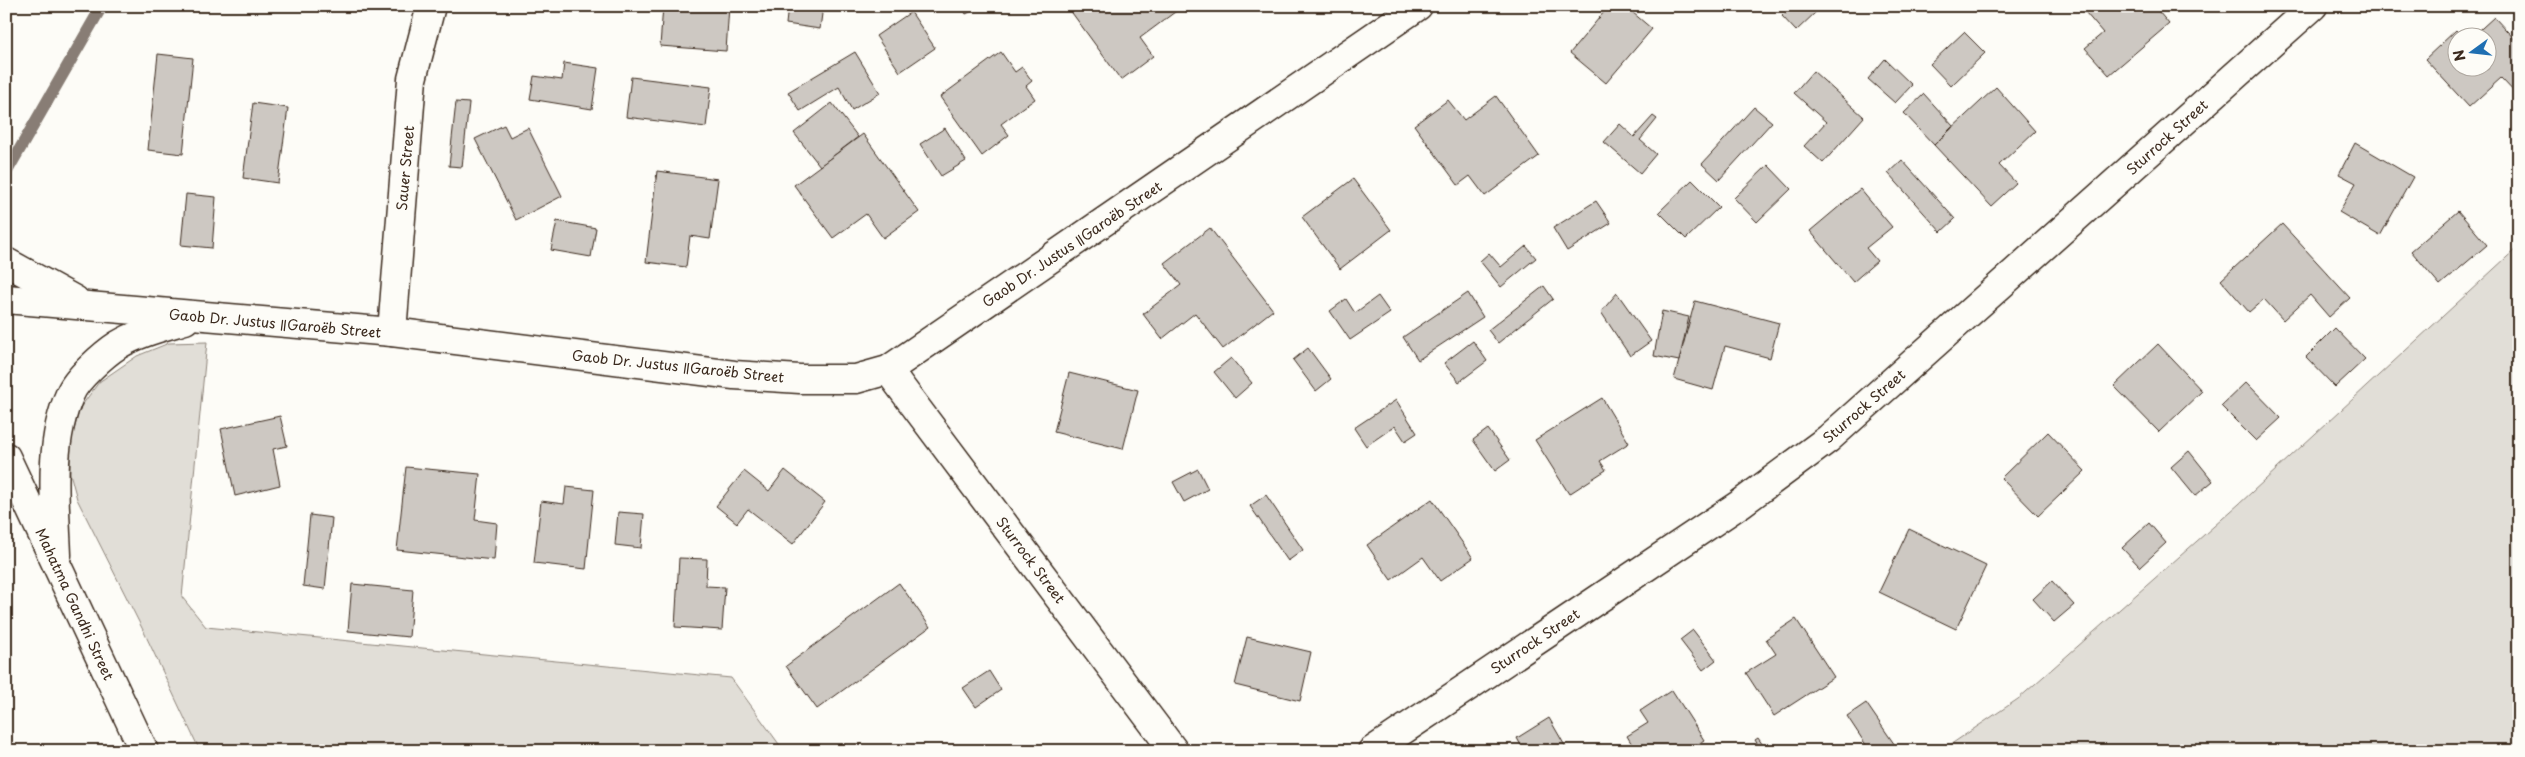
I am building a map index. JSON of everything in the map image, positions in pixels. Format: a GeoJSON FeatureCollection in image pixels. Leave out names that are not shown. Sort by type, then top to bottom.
{"type":"FeatureCollection","features":[{"type":"Feature","properties":{"kind":"street","name":"Sauer Street"},"geometry":{"type":"LineString","coordinates":[[392,332],[412,79],[431,6]]}},
{"type":"Feature","properties":{"kind":"street","name":"Gaob Dr. Justus ǁGaroëb Street"},"geometry":{"type":"LineString","coordinates":[[6,299],[82,304],[194,317],[392,332],[734,374],[800,379],[856,379],[888,370],[1418,6]]}},
{"type":"Feature","properties":{"kind":"street","name":"Sturrock Street"},"geometry":{"type":"LineString","coordinates":[[1372,751],[1740,504],[1828,439],[2313,6]]}},
{"type":"Feature","properties":{"kind":"street"},"geometry":{"type":"LineString","coordinates":[[6,262],[82,304]]}},
{"type":"Feature","properties":{"kind":"street"},"geometry":{"type":"LineString","coordinates":[[57,566],[56,453],[60,420],[71,392],[92,367],[117,346],[141,334],[194,317]]}},
{"type":"Feature","properties":{"kind":"street","name":"Sturrock Street"},"geometry":{"type":"LineString","coordinates":[[888,370],[1174,751]]}},
{"type":"Feature","properties":{"kind":"street","name":"Mahatma Gandhi Street"},"geometry":{"type":"LineString","coordinates":[[6,457],[144,751]]}},
{"type":"Feature","properties":{"kind":"shaded area"},"geometry":{"type":"Polygon","coordinates":[[[2519,246],[2519,751],[1941,751],[2018,699],[2239,504],[2519,246]]]}},
{"type":"Feature","properties":{"kind":"shaded area"},"geometry":{"type":"Polygon","coordinates":[[[207,342],[182,597],[206,627],[731,678],[784,751],[200,751],[145,634],[77,499],[70,473],[70,444],[80,408],[99,382],[137,356],[169,343],[207,342]]]}},
{"type":"Feature","properties":{"kind":"building"},"geometry":{"type":"Polygon","coordinates":[[[663,6],[729,6],[726,51],[660,46],[663,6]]]}},
{"type":"Feature","properties":{"kind":"building"},"geometry":{"type":"Polygon","coordinates":[[[788,6],[823,6],[820,29],[786,24],[788,6]]]}},
{"type":"Feature","properties":{"kind":"building"},"geometry":{"type":"Polygon","coordinates":[[[962,6],[982,6],[966,14],[962,6]]]}},
{"type":"Feature","properties":{"kind":"building"},"geometry":{"type":"Polygon","coordinates":[[[1067,6],[1183,6],[1140,38],[1153,56],[1121,80],[1067,6]]]}},
{"type":"Feature","properties":{"kind":"building"},"geometry":{"type":"Polygon","coordinates":[[[1609,6],[1625,6],[1652,29],[1606,83],[1570,53],[1609,6]]]}},
{"type":"Feature","properties":{"kind":"building"},"geometry":{"type":"Polygon","coordinates":[[[1792,6],[1812,6],[1817,11],[1796,31],[1782,16],[1792,6]]]}},
{"type":"Feature","properties":{"kind":"building"},"geometry":{"type":"Polygon","coordinates":[[[2080,6],[2154,6],[2169,24],[2109,75],[2085,48],[2103,33],[2080,6]]]}},
{"type":"Feature","properties":{"kind":"building"},"geometry":{"type":"Polygon","coordinates":[[[911,12],[935,48],[900,72],[876,36],[911,12]]]}},
{"type":"Feature","properties":{"kind":"building"},"geometry":{"type":"Polygon","coordinates":[[[2494,17],[2519,44],[2519,97],[2501,78],[2469,107],[2425,59],[2448,37],[2448,78],[2498,78],[2498,28],[2482,28],[2494,17]]]}},
{"type":"Feature","properties":{"kind":"building"},"geometry":{"type":"Polygon","coordinates":[[[1964,32],[1985,53],[1951,86],[1930,64],[1964,32]]]}},
{"type":"Feature","properties":{"kind":"building"},"geometry":{"type":"Polygon","coordinates":[[[855,52],[880,93],[852,110],[839,87],[800,111],[788,92],[855,52]]]}},
{"type":"Feature","properties":{"kind":"building"},"geometry":{"type":"Polygon","coordinates":[[[1001,52],[1015,72],[1022,67],[1032,81],[1026,86],[1035,99],[1001,124],[1009,135],[982,156],[940,97],[1001,52]]]}},
{"type":"Feature","properties":{"kind":"building"},"geometry":{"type":"Polygon","coordinates":[[[158,54],[193,58],[183,154],[148,150],[158,54]]]}},
{"type":"Feature","properties":{"kind":"building"},"geometry":{"type":"Polygon","coordinates":[[[1885,59],[1912,85],[1895,103],[1868,79],[1885,59]]]}},
{"type":"Feature","properties":{"kind":"building"},"geometry":{"type":"Polygon","coordinates":[[[564,63],[598,68],[592,109],[530,99],[534,76],[562,80],[564,63]]]}},
{"type":"Feature","properties":{"kind":"building"},"geometry":{"type":"Polygon","coordinates":[[[1813,71],[1864,117],[1823,163],[1804,146],[1826,122],[1794,93],[1813,71]]]}},
{"type":"Feature","properties":{"kind":"building"},"geometry":{"type":"Polygon","coordinates":[[[631,77],[711,87],[706,127],[626,117],[631,77]]]}},
{"type":"Feature","properties":{"kind":"building"},"geometry":{"type":"Polygon","coordinates":[[[1996,87],[2035,131],[1999,165],[2016,183],[1991,206],[1934,145],[1996,87]]]}},
{"type":"Feature","properties":{"kind":"building"},"geometry":{"type":"Polygon","coordinates":[[[1924,94],[1953,126],[1934,145],[1904,113],[1924,94]]]}},
{"type":"Feature","properties":{"kind":"building"},"geometry":{"type":"Polygon","coordinates":[[[1496,96],[1539,156],[1485,196],[1470,176],[1458,185],[1414,125],[1448,100],[1464,120],[1496,96]]]}},
{"type":"Feature","properties":{"kind":"building"},"geometry":{"type":"Polygon","coordinates":[[[456,102],[469,103],[462,167],[449,166],[456,102]]]}},
{"type":"Feature","properties":{"kind":"building"},"geometry":{"type":"Polygon","coordinates":[[[253,103],[288,108],[278,183],[243,178],[253,103]]]}},
{"type":"Feature","properties":{"kind":"building"},"geometry":{"type":"Polygon","coordinates":[[[832,103],[858,137],[820,166],[794,133],[832,103]]]}},
{"type":"Feature","properties":{"kind":"building"},"geometry":{"type":"Polygon","coordinates":[[[1754,107],[1772,122],[1719,180],[1702,164],[1754,107]]]}},
{"type":"Feature","properties":{"kind":"building"},"geometry":{"type":"Polygon","coordinates":[[[1653,116],[1657,119],[1640,140],[1656,154],[1640,173],[1604,142],[1620,124],[1634,137],[1653,116]]]}},
{"type":"Feature","properties":{"kind":"building"},"geometry":{"type":"Polygon","coordinates":[[[504,125],[510,137],[528,128],[562,196],[516,220],[475,139],[504,125]]]}},
{"type":"Feature","properties":{"kind":"building"},"geometry":{"type":"Polygon","coordinates":[[[945,128],[966,161],[941,176],[920,144],[945,128]]]}},
{"type":"Feature","properties":{"kind":"building"},"geometry":{"type":"Polygon","coordinates":[[[863,134],[919,212],[883,238],[866,214],[833,238],[794,185],[863,134]]]}},
{"type":"Feature","properties":{"kind":"building"},"geometry":{"type":"Polygon","coordinates":[[[2355,143],[2413,177],[2380,236],[2339,212],[2356,183],[2339,174],[2355,143]]]}},
{"type":"Feature","properties":{"kind":"building"},"geometry":{"type":"Polygon","coordinates":[[[1902,160],[1955,219],[1941,232],[1888,173],[1902,160]]]}},
{"type":"Feature","properties":{"kind":"building"},"geometry":{"type":"Polygon","coordinates":[[[1768,165],[1791,189],[1757,222],[1734,198],[1768,165]]]}},
{"type":"Feature","properties":{"kind":"building"},"geometry":{"type":"Polygon","coordinates":[[[657,171],[718,179],[710,239],[690,236],[686,267],[646,262],[657,171]]]}},
{"type":"Feature","properties":{"kind":"building"},"geometry":{"type":"Polygon","coordinates":[[[1353,179],[1391,230],[1340,269],[1302,217],[1353,179]]]}},
{"type":"Feature","properties":{"kind":"building"},"geometry":{"type":"Polygon","coordinates":[[[1692,180],[1719,207],[1686,239],[1659,212],[1692,180]]]}},
{"type":"Feature","properties":{"kind":"building"},"geometry":{"type":"Polygon","coordinates":[[[1860,189],[1892,227],[1866,248],[1877,261],[1853,282],[1810,231],[1860,189]]]}},
{"type":"Feature","properties":{"kind":"building"},"geometry":{"type":"Polygon","coordinates":[[[186,194],[216,197],[212,248],[181,245],[186,194]]]}},
{"type":"Feature","properties":{"kind":"building"},"geometry":{"type":"Polygon","coordinates":[[[1596,201],[1611,223],[1567,251],[1553,228],[1596,201]]]}},
{"type":"Feature","properties":{"kind":"building"},"geometry":{"type":"Polygon","coordinates":[[[2458,211],[2487,245],[2440,285],[2411,251],[2458,211]]]}},
{"type":"Feature","properties":{"kind":"building"},"geometry":{"type":"Polygon","coordinates":[[[557,221],[596,228],[591,257],[551,250],[557,221]]]}},
{"type":"Feature","properties":{"kind":"building"},"geometry":{"type":"Polygon","coordinates":[[[2282,224],[2350,298],[2329,317],[2310,295],[2283,320],[2264,299],[2249,312],[2221,280],[2282,224]]]}},
{"type":"Feature","properties":{"kind":"building"},"geometry":{"type":"Polygon","coordinates":[[[1210,228],[1273,310],[1223,349],[1195,313],[1162,339],[1143,314],[1181,285],[1164,263],[1210,228]]]}},
{"type":"Feature","properties":{"kind":"building"},"geometry":{"type":"Polygon","coordinates":[[[1526,246],[1536,258],[1501,287],[1480,261],[1489,253],[1501,267],[1526,246]]]}},
{"type":"Feature","properties":{"kind":"building"},"geometry":{"type":"Polygon","coordinates":[[[1544,286],[1553,299],[1498,343],[1488,330],[1544,286]]]}},
{"type":"Feature","properties":{"kind":"building"},"geometry":{"type":"Polygon","coordinates":[[[1468,293],[1483,317],[1418,360],[1403,337],[1468,293]]]}},
{"type":"Feature","properties":{"kind":"building"},"geometry":{"type":"Polygon","coordinates":[[[1617,293],[1651,341],[1630,356],[1601,312],[1617,293]]]}},
{"type":"Feature","properties":{"kind":"building"},"geometry":{"type":"Polygon","coordinates":[[[1378,296],[1390,313],[1350,340],[1330,311],[1346,299],[1355,313],[1378,296]]]}},
{"type":"Feature","properties":{"kind":"building"},"geometry":{"type":"Polygon","coordinates":[[[1695,301],[1779,323],[1770,358],[1725,346],[1713,390],[1674,379],[1695,301]]]}},
{"type":"Feature","properties":{"kind":"building"},"geometry":{"type":"Polygon","coordinates":[[[1662,311],[1689,317],[1679,361],[1654,356],[1662,311]]]}},
{"type":"Feature","properties":{"kind":"building"},"geometry":{"type":"Polygon","coordinates":[[[2335,328],[2365,359],[2335,387],[2306,357],[2335,328]]]}},
{"type":"Feature","properties":{"kind":"building"},"geometry":{"type":"Polygon","coordinates":[[[1473,341],[1487,361],[1459,382],[1444,363],[1473,341]]]}},
{"type":"Feature","properties":{"kind":"building"},"geometry":{"type":"Polygon","coordinates":[[[2158,344],[2202,391],[2159,432],[2114,386],[2158,344]]]}},
{"type":"Feature","properties":{"kind":"building"},"geometry":{"type":"Polygon","coordinates":[[[1308,348],[1331,379],[1316,391],[1293,360],[1308,348]]]}},
{"type":"Feature","properties":{"kind":"building"},"geometry":{"type":"Polygon","coordinates":[[[1231,358],[1252,383],[1235,398],[1214,372],[1231,358]]]}},
{"type":"Feature","properties":{"kind":"building"},"geometry":{"type":"Polygon","coordinates":[[[1069,373],[1138,390],[1123,449],[1054,432],[1069,373]]]}},
{"type":"Feature","properties":{"kind":"building"},"geometry":{"type":"Polygon","coordinates":[[[2246,382],[2281,418],[2256,441],[2221,406],[2246,382]]]}},
{"type":"Feature","properties":{"kind":"building"},"geometry":{"type":"Polygon","coordinates":[[[1602,398],[1629,443],[1600,461],[1606,470],[1569,494],[1535,440],[1602,398]]]}},
{"type":"Feature","properties":{"kind":"building"},"geometry":{"type":"Polygon","coordinates":[[[1396,400],[1417,433],[1405,441],[1395,426],[1366,446],[1354,428],[1396,400]]]}},
{"type":"Feature","properties":{"kind":"building"},"geometry":{"type":"Polygon","coordinates":[[[280,416],[287,446],[273,449],[280,485],[235,496],[221,429],[280,416]]]}},
{"type":"Feature","properties":{"kind":"building"},"geometry":{"type":"Polygon","coordinates":[[[1488,429],[1510,460],[1495,471],[1473,440],[1488,429]]]}},
{"type":"Feature","properties":{"kind":"building"},"geometry":{"type":"Polygon","coordinates":[[[2048,432],[2085,471],[2038,516],[2001,478],[2048,432]]]}},
{"type":"Feature","properties":{"kind":"building"},"geometry":{"type":"Polygon","coordinates":[[[2189,451],[2213,481],[2195,496],[2171,467],[2189,451]]]}},
{"type":"Feature","properties":{"kind":"building"},"geometry":{"type":"Polygon","coordinates":[[[406,467],[480,474],[475,520],[497,523],[494,560],[397,550],[406,467]]]}},
{"type":"Feature","properties":{"kind":"building"},"geometry":{"type":"Polygon","coordinates":[[[1198,469],[1208,489],[1184,502],[1173,482],[1198,469]]]}},
{"type":"Feature","properties":{"kind":"building"},"geometry":{"type":"Polygon","coordinates":[[[785,470],[825,502],[793,544],[748,509],[737,523],[716,506],[744,471],[769,491],[785,470]]]}},
{"type":"Feature","properties":{"kind":"building"},"geometry":{"type":"Polygon","coordinates":[[[566,487],[594,490],[586,569],[534,563],[541,501],[564,504],[566,487]]]}},
{"type":"Feature","properties":{"kind":"building"},"geometry":{"type":"Polygon","coordinates":[[[1266,495],[1303,550],[1288,561],[1250,506],[1266,495]]]}},
{"type":"Feature","properties":{"kind":"building"},"geometry":{"type":"Polygon","coordinates":[[[1432,499],[1473,558],[1440,581],[1423,557],[1391,580],[1367,545],[1432,499]]]}},
{"type":"Feature","properties":{"kind":"building"},"geometry":{"type":"Polygon","coordinates":[[[618,512],[644,514],[641,548],[615,545],[618,512]]]}},
{"type":"Feature","properties":{"kind":"building"},"geometry":{"type":"Polygon","coordinates":[[[310,515],[332,518],[325,589],[303,586],[310,515]]]}},
{"type":"Feature","properties":{"kind":"building"},"geometry":{"type":"Polygon","coordinates":[[[2149,523],[2166,543],[2140,567],[2122,548],[2149,523]]]}},
{"type":"Feature","properties":{"kind":"building"},"geometry":{"type":"Polygon","coordinates":[[[1909,529],[1986,566],[1956,629],[1879,592],[1909,529]]]}},
{"type":"Feature","properties":{"kind":"building"},"geometry":{"type":"Polygon","coordinates":[[[679,558],[707,559],[706,586],[725,587],[722,630],[675,627],[679,558]]]}},
{"type":"Feature","properties":{"kind":"building"},"geometry":{"type":"Polygon","coordinates":[[[2052,581],[2074,605],[2054,622],[2033,599],[2052,581]]]}},
{"type":"Feature","properties":{"kind":"building"},"geometry":{"type":"Polygon","coordinates":[[[899,583],[930,627],[817,709],[786,666],[899,583]]]}},
{"type":"Feature","properties":{"kind":"building"},"geometry":{"type":"Polygon","coordinates":[[[352,584],[413,590],[409,637],[348,631],[352,584]]]}},
{"type":"Feature","properties":{"kind":"building"},"geometry":{"type":"Polygon","coordinates":[[[1796,619],[1834,677],[1774,716],[1746,673],[1776,654],[1766,639],[1796,619]]]}},
{"type":"Feature","properties":{"kind":"building"},"geometry":{"type":"Polygon","coordinates":[[[1693,630],[1716,660],[1703,670],[1680,640],[1693,630]]]}},
{"type":"Feature","properties":{"kind":"building"},"geometry":{"type":"Polygon","coordinates":[[[1247,637],[1311,652],[1300,701],[1235,685],[1247,637]]]}},
{"type":"Feature","properties":{"kind":"building"},"geometry":{"type":"Polygon","coordinates":[[[989,671],[1001,690],[976,707],[963,688],[989,671]]]}},
{"type":"Feature","properties":{"kind":"building"},"geometry":{"type":"Polygon","coordinates":[[[1672,690],[1704,740],[1688,751],[1636,751],[1627,736],[1648,723],[1640,711],[1672,690]]]}},
{"type":"Feature","properties":{"kind":"building"},"geometry":{"type":"Polygon","coordinates":[[[1866,703],[1899,751],[1870,751],[1847,716],[1866,703]]]}},
{"type":"Feature","properties":{"kind":"building"},"geometry":{"type":"Polygon","coordinates":[[[1549,718],[1568,751],[1524,751],[1517,738],[1549,718]]]}},
{"type":"Feature","properties":{"kind":"building"},"geometry":{"type":"Polygon","coordinates":[[[1758,738],[1767,751],[1762,751],[1755,740],[1758,738]]]}},
{"type":"Feature","properties":{"kind":"waterway"},"geometry":{"type":"LineString","coordinates":[[6,173],[102,6]]}}]}
